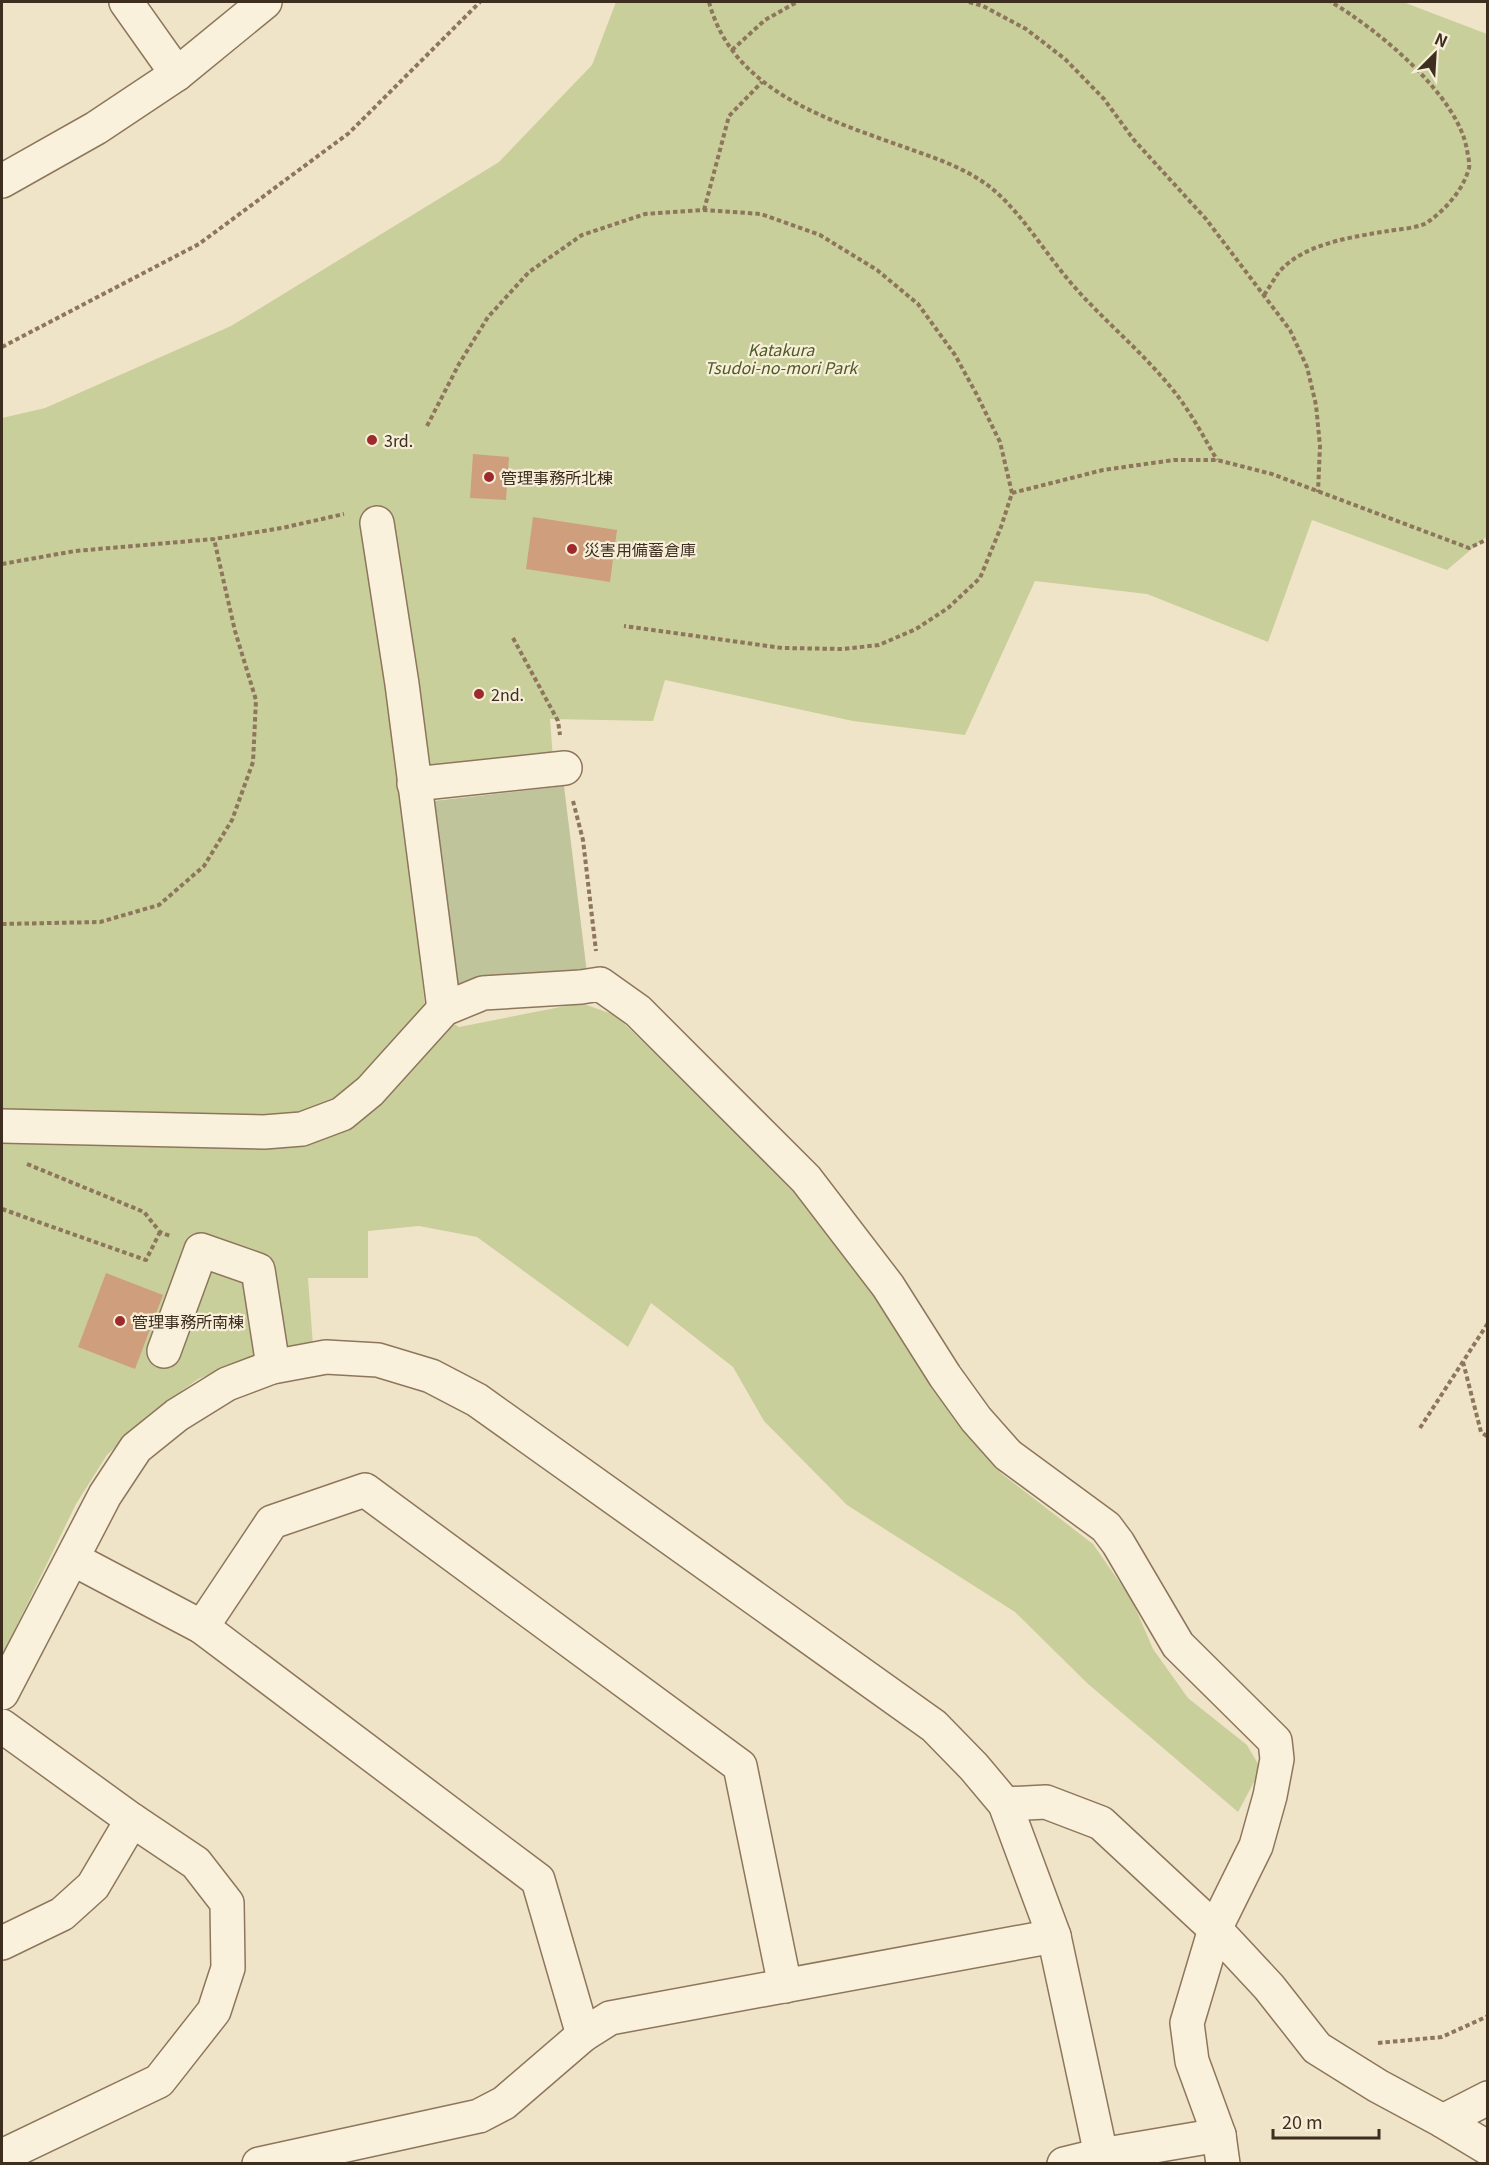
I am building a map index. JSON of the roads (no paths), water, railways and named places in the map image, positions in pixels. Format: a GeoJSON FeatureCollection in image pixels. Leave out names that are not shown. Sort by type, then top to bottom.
{"type":"FeatureCollection","features":[{"type":"Feature","properties":{"kind":"street"},"geometry":{"type":"LineString","coordinates":[[126,2],[177,74]]}},
{"type":"Feature","properties":{"kind":"street"},"geometry":{"type":"LineString","coordinates":[[2,181],[96,128],[177,74],[265,2]]}},
{"type":"Feature","properties":{"kind":"street"},"geometry":{"type":"LineString","coordinates":[[377,523],[402,684],[444,1009]]}},
{"type":"Feature","properties":{"kind":"street"},"geometry":{"type":"LineString","coordinates":[[413,778],[565,768]]}},
{"type":"Feature","properties":{"kind":"street"},"geometry":{"type":"LineString","coordinates":[[2,1126],[264,1132],[302,1129],[342,1114],[363,1097],[444,1009],[483,993],[600,984],[638,1011],[806,1179],[888,1286],[945,1376],[976,1419],[1008,1455],[1106,1527],[1118,1543],[1178,1645],[1275,1741],[1277,1759],[1270,1796],[1256,1846],[1215,1929],[1187,2023],[1192,2061],[1221,2150],[1064,2163]]}},
{"type":"Feature","properties":{"kind":"street"},"geometry":{"type":"LineString","coordinates":[[164,1351],[201,1250],[258,1270],[272,1367]]}},
{"type":"Feature","properties":{"kind":"street"},"geometry":{"type":"LineString","coordinates":[[2,1694],[105,1495],[136,1448],[177,1415],[227,1384],[272,1367],[326,1357],[378,1360],[431,1376],[477,1400],[934,1726],[974,1767],[1005,1804],[1054,1936],[1102,2159]]}},
{"type":"Feature","properties":{"kind":"street"},"geometry":{"type":"LineString","coordinates":[[202,1627],[272,1522],[365,1490],[740,1766],[785,1986]]}},
{"type":"Feature","properties":{"kind":"street"},"geometry":{"type":"LineString","coordinates":[[73,1559],[202,1627],[538,1880],[583,2035]]}},
{"type":"Feature","properties":{"kind":"street"},"geometry":{"type":"LineString","coordinates":[[2,1726],[196,1863],[227,1903],[228,1968],[214,2011],[159,2081],[2,2156]]}},
{"type":"Feature","properties":{"kind":"street"},"geometry":{"type":"LineString","coordinates":[[1005,1804],[1046,1802],[1101,1823],[1215,1929],[1269,1987],[1317,2048],[1378,2086],[1488,2148]]}},
{"type":"Feature","properties":{"kind":"street"},"geometry":{"type":"LineString","coordinates":[[2,1943],[62,1914],[93,1886],[132,1820]]}},
{"type":"Feature","properties":{"kind":"street"},"geometry":{"type":"LineString","coordinates":[[259,2163],[479,2116],[504,2103],[583,2035],[610,2018],[1054,1936]]}},
{"type":"Feature","properties":{"kind":"street"},"geometry":{"type":"LineString","coordinates":[[1443,2121],[1488,2098]]}},
{"type":"Feature","properties":{"kind":"place","name":"3rd."},"geometry":{"type":"Point","coordinates":[372,440]}},
{"type":"Feature","properties":{"kind":"place","name":"管理事務所北棟"},"geometry":{"type":"Point","coordinates":[489,477]}},
{"type":"Feature","properties":{"kind":"place","name":"災害用備蓄倉庫"},"geometry":{"type":"Point","coordinates":[572,549]}},
{"type":"Feature","properties":{"kind":"place","name":"2nd."},"geometry":{"type":"Point","coordinates":[479,694]}},
{"type":"Feature","properties":{"kind":"place","name":"管理事務所南棟"},"geometry":{"type":"Point","coordinates":[120,1321]}},
{"type":"Feature","properties":{"kind":"park label","name":"Katakura Tsudoi-no-mori Park"},"geometry":{"type":"Point","coordinates":[781,358]}}]}
